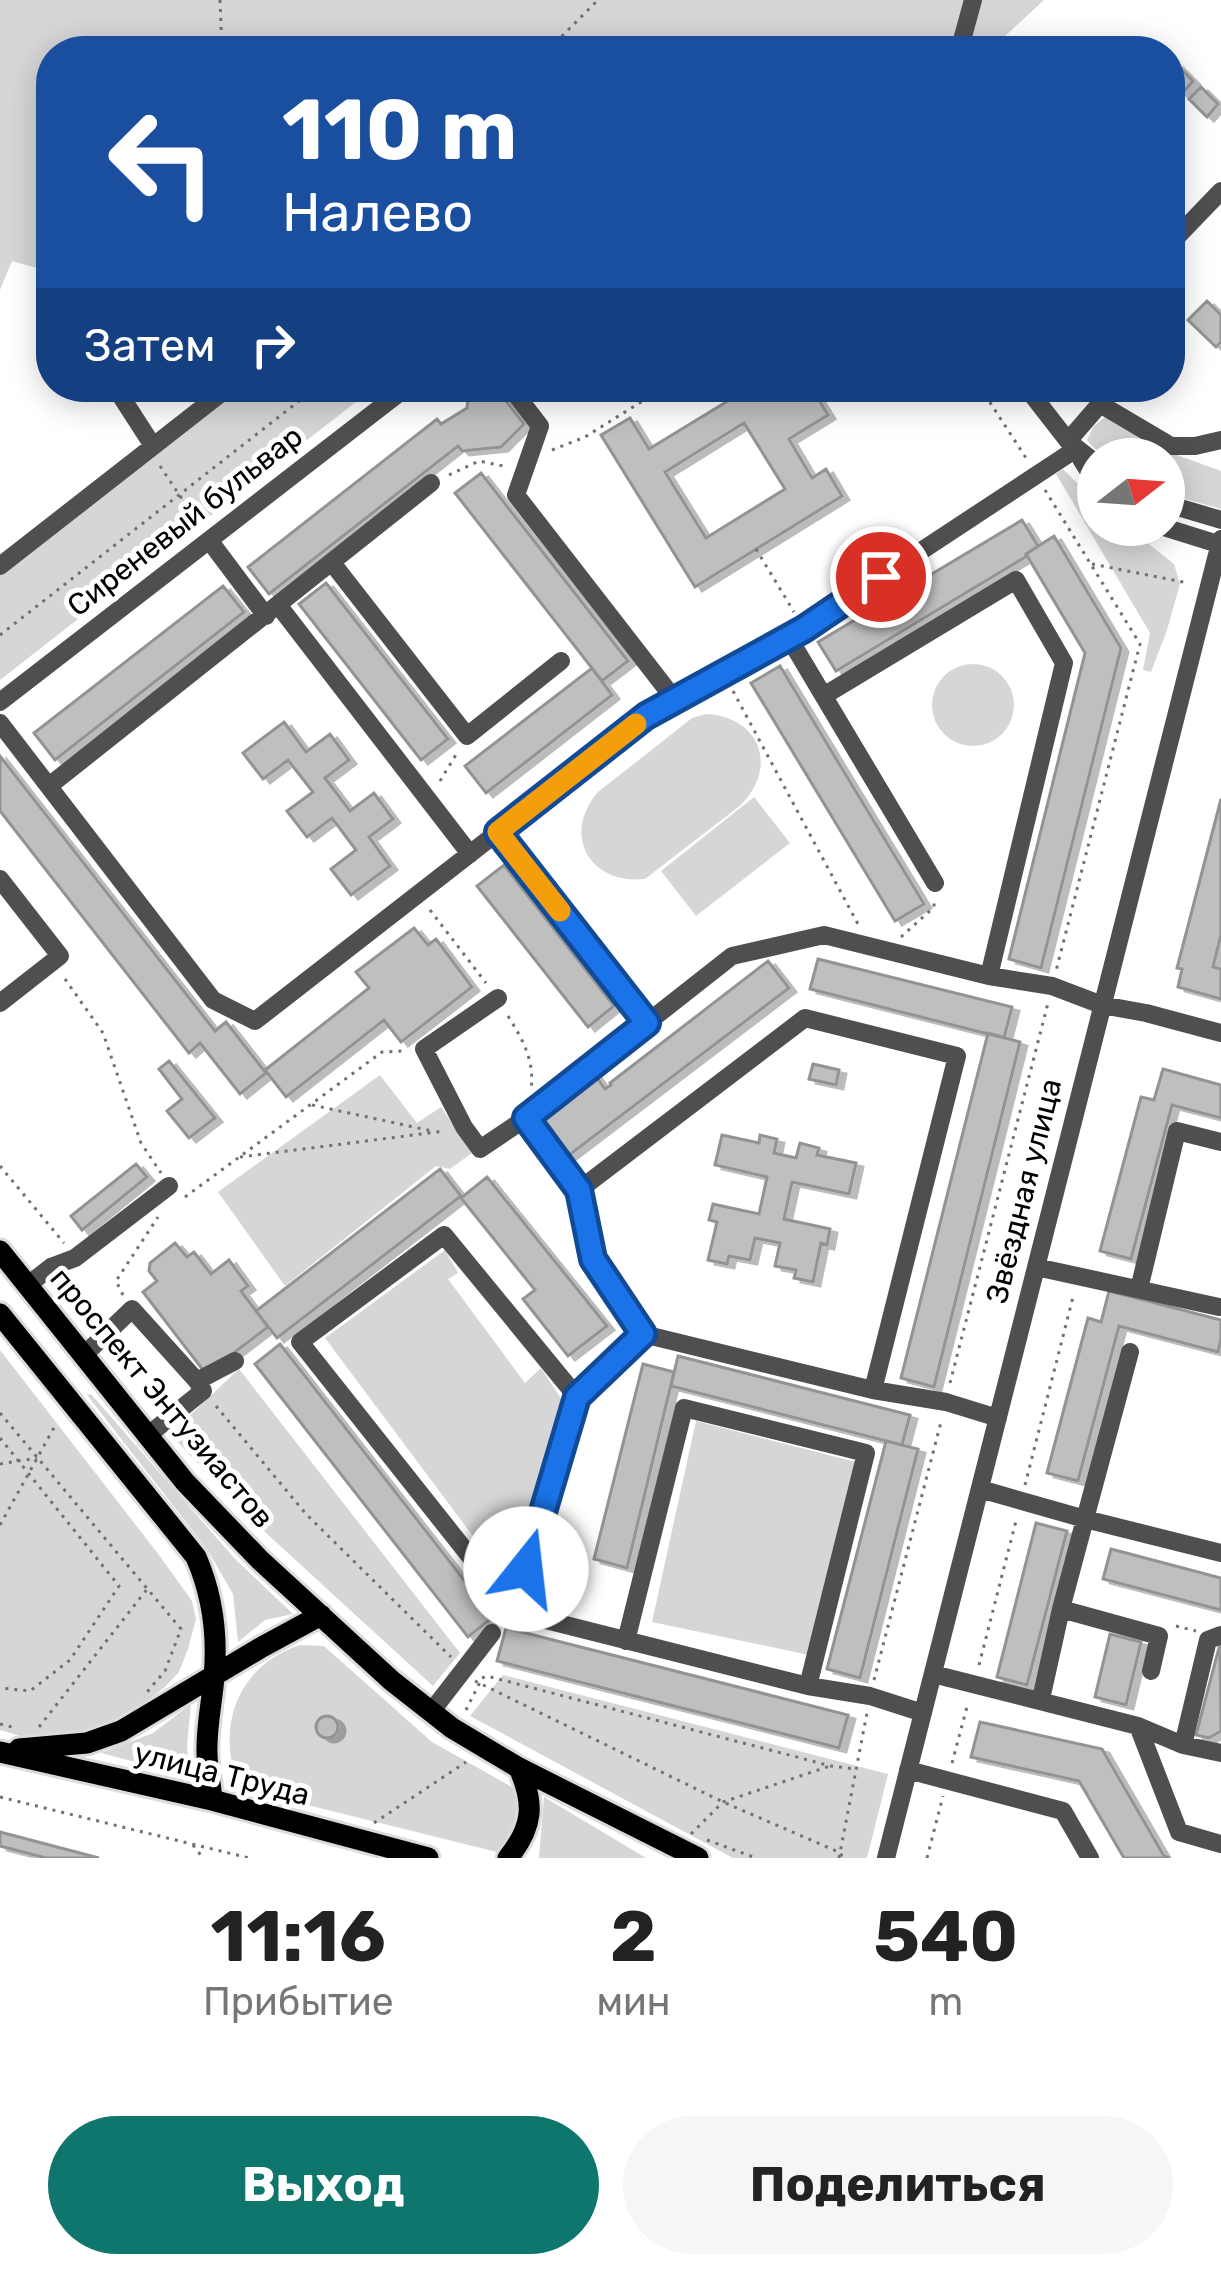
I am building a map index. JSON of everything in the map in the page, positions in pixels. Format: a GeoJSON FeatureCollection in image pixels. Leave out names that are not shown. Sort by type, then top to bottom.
{"type":"FeatureCollection","features":[{"type":"Feature","properties":{"kind":"main road","name":"проспект Энтузиастов"},"geometry":{"type":"LineString","coordinates":[[0,1251],[185,1482],[260,1560],[392,1682],[452,1728],[519,1768],[698,1858]]}},
{"type":"Feature","properties":{"kind":"main road"},"geometry":{"type":"LineString","coordinates":[[0,1314],[196,1557],[213,1605],[215,1675],[207,1752],[212,1800]]}},
{"type":"Feature","properties":{"kind":"main road"},"geometry":{"type":"LineString","coordinates":[[0,1751],[87,1743],[121,1732],[321,1615]]}},
{"type":"Feature","properties":{"kind":"main road","name":"улица Труда"},"geometry":{"type":"LineString","coordinates":[[0,1751],[212,1800],[428,1858]]}},
{"type":"Feature","properties":{"kind":"main road"},"geometry":{"type":"LineString","coordinates":[[508,1858],[519,1845],[530,1809],[519,1768]]}},
{"type":"Feature","properties":{"kind":"street"},"geometry":{"type":"LineString","coordinates":[[963,36],[973,0]]}},
{"type":"Feature","properties":{"kind":"street"},"geometry":{"type":"LineString","coordinates":[[1185,228],[1221,191]]}},
{"type":"Feature","properties":{"kind":"street"},"geometry":{"type":"LineString","coordinates":[[124,402],[151,448]]}},
{"type":"Feature","properties":{"kind":"street"},"geometry":{"type":"LineString","coordinates":[[0,566],[210,402]]}},
{"type":"Feature","properties":{"kind":"street","name":"Сиреневый бульвар"},"geometry":{"type":"LineString","coordinates":[[0,702],[388,402]]}},
{"type":"Feature","properties":{"kind":"street"},"geometry":{"type":"LineString","coordinates":[[522,402],[540,426],[517,495],[675,700]]}},
{"type":"Feature","properties":{"kind":"street"},"geometry":{"type":"LineString","coordinates":[[1038,402],[1077,453]]}},
{"type":"Feature","properties":{"kind":"street"},"geometry":{"type":"LineString","coordinates":[[0,723],[213,1000],[256,1021],[646,716],[797,633],[1036,474],[1072,445],[1099,402]]}},
{"type":"Feature","properties":{"kind":"street"},"geometry":{"type":"LineString","coordinates":[[1112,402],[1171,446],[1221,440]]}},
{"type":"Feature","properties":{"kind":"street"},"geometry":{"type":"LineString","coordinates":[[1072,445],[1077,449]]}},
{"type":"Feature","properties":{"kind":"street"},"geometry":{"type":"LineString","coordinates":[[50,787],[431,483]]}},
{"type":"Feature","properties":{"kind":"street"},"geometry":{"type":"LineString","coordinates":[[1185,509],[1221,520]]}},
{"type":"Feature","properties":{"kind":"street"},"geometry":{"type":"LineString","coordinates":[[1185,533],[1220,543]]}},
{"type":"Feature","properties":{"kind":"street"},"geometry":{"type":"LineString","coordinates":[[209,540],[273,611],[470,854]]}},
{"type":"Feature","properties":{"kind":"street","name":"Звёздная улица"},"geometry":{"type":"LineString","coordinates":[[886,1858],[1220,543]]}},
{"type":"Feature","properties":{"kind":"street"},"geometry":{"type":"LineString","coordinates":[[333,564],[467,736],[561,662]]}},
{"type":"Feature","properties":{"kind":"street"},"geometry":{"type":"LineString","coordinates":[[825,695],[1016,580],[1064,663],[988,976]]}},
{"type":"Feature","properties":{"kind":"street"},"geometry":{"type":"LineString","coordinates":[[797,633],[825,695],[935,883]]}},
{"type":"Feature","properties":{"kind":"street"},"geometry":{"type":"LineString","coordinates":[[498,832],[647,1023]]}},
{"type":"Feature","properties":{"kind":"street"},"geometry":{"type":"LineString","coordinates":[[0,879],[60,956],[4,992]]}},
{"type":"Feature","properties":{"kind":"street"},"geometry":{"type":"LineString","coordinates":[[498,998],[424,1049],[480,1149],[732,956],[824,935],[988,976],[1052,986],[1102,1005],[1221,1033]]}},
{"type":"Feature","properties":{"kind":"street"},"geometry":{"type":"LineString","coordinates":[[579,1190],[805,1018],[957,1056],[873,1390]]}},
{"type":"Feature","properties":{"kind":"street"},"geometry":{"type":"LineString","coordinates":[[526,1118],[579,1190],[593,1259],[643,1334],[998,1418]]}},
{"type":"Feature","properties":{"kind":"street"},"geometry":{"type":"LineString","coordinates":[[1139,1289],[1177,1131],[1221,1142]]}},
{"type":"Feature","properties":{"kind":"street"},"geometry":{"type":"LineString","coordinates":[[28,1285],[172,1195]]}},
{"type":"Feature","properties":{"kind":"street"},"geometry":{"type":"LineString","coordinates":[[577,1397],[443,1235],[300,1342],[514,1612],[808,1686],[870,1696],[923,1713]]}},
{"type":"Feature","properties":{"kind":"street"},"geometry":{"type":"LineString","coordinates":[[1036,1267],[1219,1307]]}},
{"type":"Feature","properties":{"kind":"street"},"geometry":{"type":"LineString","coordinates":[[83,1356],[132,1310],[200,1386]]}},
{"type":"Feature","properties":{"kind":"street"},"geometry":{"type":"LineString","coordinates":[[514,1612],[577,1397],[643,1334]]}},
{"type":"Feature","properties":{"kind":"street"},"geometry":{"type":"LineString","coordinates":[[1041,1699],[1130,1352]]}},
{"type":"Feature","properties":{"kind":"street"},"geometry":{"type":"LineString","coordinates":[[147,1436],[200,1386],[236,1361]]}},
{"type":"Feature","properties":{"kind":"street"},"geometry":{"type":"LineString","coordinates":[[626,1641],[684,1408],[866,1453],[808,1686]]}},
{"type":"Feature","properties":{"kind":"street"},"geometry":{"type":"LineString","coordinates":[[980,1489],[1221,1553]]}},
{"type":"Feature","properties":{"kind":"street"},"geometry":{"type":"LineString","coordinates":[[1061,1609],[1159,1636],[1151,1670]]}},
{"type":"Feature","properties":{"kind":"street"},"geometry":{"type":"LineString","coordinates":[[431,1712],[492,1633]]}},
{"type":"Feature","properties":{"kind":"street"},"geometry":{"type":"LineString","coordinates":[[1183,1744],[1208,1640],[1221,1634]]}},
{"type":"Feature","properties":{"kind":"street"},"geometry":{"type":"LineString","coordinates":[[933,1674],[1041,1699],[1221,1754]]}},
{"type":"Feature","properties":{"kind":"street"},"geometry":{"type":"LineString","coordinates":[[1138,1726],[1179,1832],[1221,1844]]}},
{"type":"Feature","properties":{"kind":"street"},"geometry":{"type":"LineString","coordinates":[[908,1770],[1063,1810],[1090,1858]]}},
{"type":"Feature","properties":{"kind":"path"},"geometry":{"type":"LineString","coordinates":[[220,0],[221,36]]}},
{"type":"Feature","properties":{"kind":"path"},"geometry":{"type":"LineString","coordinates":[[562,36],[598,0]]}},
{"type":"Feature","properties":{"kind":"path"},"geometry":{"type":"LineString","coordinates":[[0,635],[298,402]]}},
{"type":"Feature","properties":{"kind":"path"},"geometry":{"type":"LineString","coordinates":[[431,483],[479,461],[526,465],[641,402]]}},
{"type":"Feature","properties":{"kind":"path"},"geometry":{"type":"LineString","coordinates":[[858,1770],[487,1676],[474,1680],[841,1856],[858,1770],[870,1696],[1140,644],[990,402]]}},
{"type":"Feature","properties":{"kind":"path"},"geometry":{"type":"LineString","coordinates":[[151,448],[209,540]]}},
{"type":"Feature","properties":{"kind":"path"},"geometry":{"type":"LineString","coordinates":[[756,549],[797,633]]}},
{"type":"Feature","properties":{"kind":"path"},"geometry":{"type":"LineString","coordinates":[[1090,563],[1198,585]]}},
{"type":"Feature","properties":{"kind":"path"},"geometry":{"type":"LineString","coordinates":[[724,674],[878,948],[934,908],[935,883]]}},
{"type":"Feature","properties":{"kind":"path"},"geometry":{"type":"LineString","coordinates":[[429,801],[467,736]]}},
{"type":"Feature","properties":{"kind":"path"},"geometry":{"type":"LineString","coordinates":[[54,963],[103,1033],[141,1143],[172,1195],[239,1157],[382,1052],[424,1049]]}},
{"type":"Feature","properties":{"kind":"path"},"geometry":{"type":"LineString","coordinates":[[310,1105],[438,1132]]}},
{"type":"Feature","properties":{"kind":"path"},"geometry":{"type":"LineString","coordinates":[[239,1157],[464,1127]]}},
{"type":"Feature","properties":{"kind":"path"},"geometry":{"type":"LineString","coordinates":[[0,1166],[76,1258]]}},
{"type":"Feature","properties":{"kind":"path"},"geometry":{"type":"LineString","coordinates":[[132,1310],[116,1281],[160,1215]]}},
{"type":"Feature","properties":{"kind":"path"},"geometry":{"type":"LineString","coordinates":[[927,1858],[1079,1276]]}},
{"type":"Feature","properties":{"kind":"path"},"geometry":{"type":"LineString","coordinates":[[200,1386],[306,1514],[463,1670]]}},
{"type":"Feature","properties":{"kind":"path"},"geometry":{"type":"LineString","coordinates":[[0,1413],[181,1629],[165,1671],[145,1695]]}},
{"type":"Feature","properties":{"kind":"path"},"geometry":{"type":"LineString","coordinates":[[0,1525],[56,1424]]}},
{"type":"Feature","properties":{"kind":"path"},"geometry":{"type":"LineString","coordinates":[[0,1438],[119,1586],[70,1660],[30,1691],[0,1688]]}},
{"type":"Feature","properties":{"kind":"path"},"geometry":{"type":"LineString","coordinates":[[0,1464],[38,1458]]}},
{"type":"Feature","properties":{"kind":"path"},"geometry":{"type":"LineString","coordinates":[[53,1730],[34,1733],[148,1587]]}},
{"type":"Feature","properties":{"kind":"path"},"geometry":{"type":"LineString","coordinates":[[463,1715],[481,1682]]}},
{"type":"Feature","properties":{"kind":"path"},"geometry":{"type":"LineString","coordinates":[[372,1824],[467,1761]]}},
{"type":"Feature","properties":{"kind":"path"},"geometry":{"type":"LineString","coordinates":[[691,1834],[723,1802],[831,1766]]}},
{"type":"Feature","properties":{"kind":"path"},"geometry":{"type":"LineString","coordinates":[[0,1797],[249,1858]]}},
{"type":"Feature","properties":{"kind":"path"},"geometry":{"type":"LineString","coordinates":[[193,1844],[202,1858]]}},
{"type":"Feature","properties":{"kind":"shaded area"},"geometry":{"type":"Polygon","coordinates":[[[0,0],[1044,0],[1005,36],[36,36],[36,268],[12,261],[0,290],[0,0]]]}},
{"type":"Feature","properties":{"kind":"shaded area"},"geometry":{"type":"Polygon","coordinates":[[[220,402],[356,402],[0,680],[0,573],[220,402]]]}},
{"type":"Feature","properties":{"kind":"shaded area"},"geometry":{"type":"Polygon","coordinates":[[[1105,417],[1143,438],[1088,438],[1105,417]]]}},
{"type":"Feature","properties":{"kind":"shaded area"},"geometry":{"type":"Polygon","coordinates":[[[1185,458],[1221,471],[1221,509],[1185,499],[1185,458]]]}},
{"type":"Feature","properties":{"kind":"shaded area"},"geometry":{"type":"Polygon","coordinates":[[[1063,469],[1077,483],[1077,510],[1056,474],[1063,469]]]}},
{"type":"Feature","properties":{"kind":"shaded area"},"geometry":{"type":"Polygon","coordinates":[[[1099,546],[1151,546],[1174,564],[1180,584],[1151,672],[1143,670],[1150,633],[1099,546]]]}},
{"type":"Feature","properties":{"kind":"shaded area"},"geometry":{"type":"Polygon","coordinates":[[[973,664],[1002,676],[1014,705],[1002,734],[973,746],[944,734],[932,705],[944,676],[973,664]]]}},
{"type":"Feature","properties":{"kind":"shaded area"},"geometry":{"type":"Polygon","coordinates":[[[725,717],[751,734],[761,760],[752,790],[741,805],[645,879],[609,874],[587,854],[582,840],[587,808],[598,792],[692,718],[725,717]]]}},
{"type":"Feature","properties":{"kind":"shaded area"},"geometry":{"type":"Polygon","coordinates":[[[754,797],[790,843],[696,916],[661,871],[754,797]]]}},
{"type":"Feature","properties":{"kind":"shaded area"},"geometry":{"type":"Polygon","coordinates":[[[380,1075],[417,1123],[441,1107],[472,1153],[450,1169],[436,1166],[285,1286],[218,1192],[380,1075]]]}},
{"type":"Feature","properties":{"kind":"shaded area"},"geometry":{"type":"Polygon","coordinates":[[[445,1250],[458,1273],[448,1279],[525,1383],[541,1368],[562,1400],[508,1583],[325,1338],[445,1250]]]}},
{"type":"Feature","properties":{"kind":"shaded area"},"geometry":{"type":"Polygon","coordinates":[[[0,1350],[159,1555],[192,1601],[196,1619],[179,1672],[165,1687],[132,1713],[63,1735],[28,1738],[0,1730],[0,1350]]]}},
{"type":"Feature","properties":{"kind":"shaded area"},"geometry":{"type":"Polygon","coordinates":[[[239,1369],[460,1653],[433,1686],[254,1522],[170,1434],[239,1369]]]}},
{"type":"Feature","properties":{"kind":"shaded area"},"geometry":{"type":"Polygon","coordinates":[[[91,1394],[235,1559],[293,1614],[265,1620],[238,1642],[233,1594],[207,1549],[87,1395],[91,1394]]]}},
{"type":"Feature","properties":{"kind":"shaded area"},"geometry":{"type":"Polygon","coordinates":[[[696,1421],[856,1462],[809,1655],[652,1622],[696,1421]]]}},
{"type":"Feature","properties":{"kind":"shaded area"},"geometry":{"type":"Polygon","coordinates":[[[300,1645],[324,1646],[432,1742],[512,1787],[519,1806],[509,1841],[497,1852],[239,1788],[230,1743],[237,1702],[261,1668],[300,1645]]]}},
{"type":"Feature","properties":{"kind":"shaded area"},"geometry":{"type":"Polygon","coordinates":[[[503,1675],[888,1774],[867,1858],[733,1858],[470,1716],[503,1675]]]}},
{"type":"Feature","properties":{"kind":"shaded area"},"geometry":{"type":"Polygon","coordinates":[[[191,1704],[189,1776],[101,1753],[153,1733],[191,1704]]]}},
{"type":"Feature","properties":{"kind":"shaded area"},"geometry":{"type":"Polygon","coordinates":[[[544,1797],[646,1858],[539,1858],[544,1797]]]}},
{"type":"Feature","properties":{"kind":"building"},"geometry":{"type":"Polygon","coordinates":[[[1201,87],[1218,104],[1207,117],[1189,99],[1201,87]]]}},
{"type":"Feature","properties":{"kind":"building"},"geometry":{"type":"Polygon","coordinates":[[[1207,301],[1221,315],[1221,342],[1216,347],[1188,320],[1207,301]]]}},
{"type":"Feature","properties":{"kind":"building"},"geometry":{"type":"Polygon","coordinates":[[[468,402],[507,402],[524,424],[501,447],[462,451],[458,446],[269,594],[248,567],[437,419],[441,424],[467,408],[468,402]]]}},
{"type":"Feature","properties":{"kind":"building"},"geometry":{"type":"Polygon","coordinates":[[[726,402],[820,402],[828,415],[789,439],[812,478],[826,469],[842,496],[695,587],[601,435],[630,418],[649,449],[726,402]],[[744,423],[665,472],[706,538],[785,489],[744,423]]]}},
{"type":"Feature","properties":{"kind":"building"},"geometry":{"type":"Polygon","coordinates":[[[481,473],[628,661],[602,681],[455,493],[481,473]]]}},
{"type":"Feature","properties":{"kind":"building"},"geometry":{"type":"Polygon","coordinates":[[[1022,520],[1038,546],[1027,556],[836,671],[818,642],[1022,520]]]}},
{"type":"Feature","properties":{"kind":"building"},"geometry":{"type":"Polygon","coordinates":[[[1054,536],[1121,648],[1041,968],[1009,959],[1085,653],[1026,554],[1054,536]]]}},
{"type":"Feature","properties":{"kind":"building"},"geometry":{"type":"Polygon","coordinates":[[[326,583],[448,739],[421,760],[299,604],[326,583]]]}},
{"type":"Feature","properties":{"kind":"building"},"geometry":{"type":"Polygon","coordinates":[[[223,586],[244,612],[55,760],[34,733],[223,586]]]}},
{"type":"Feature","properties":{"kind":"building"},"geometry":{"type":"Polygon","coordinates":[[[780,666],[924,904],[895,921],[751,683],[780,666]]]}},
{"type":"Feature","properties":{"kind":"building"},"geometry":{"type":"Polygon","coordinates":[[[592,668],[612,695],[486,793],[465,766],[592,668]]]}},
{"type":"Feature","properties":{"kind":"building"},"geometry":{"type":"Polygon","coordinates":[[[284,722],[306,752],[330,734],[349,760],[325,778],[350,811],[374,793],[393,819],[369,837],[390,866],[351,895],[331,869],[356,850],[332,818],[307,837],[287,811],[313,792],[288,760],[263,779],[243,753],[284,722]]]}},
{"type":"Feature","properties":{"kind":"building"},"geometry":{"type":"Polygon","coordinates":[[[0,756],[215,1031],[226,1022],[266,1073],[240,1094],[200,1043],[189,1053],[0,811],[0,756]]]}},
{"type":"Feature","properties":{"kind":"building"},"geometry":{"type":"Polygon","coordinates":[[[1221,799],[1221,935],[1213,967],[1221,969],[1221,999],[1178,987],[1182,969],[1177,968],[1221,799]]]}},
{"type":"Feature","properties":{"kind":"building"},"geometry":{"type":"Polygon","coordinates":[[[504,865],[614,1006],[588,1027],[477,886],[504,865]]]}},
{"type":"Feature","properties":{"kind":"building"},"geometry":{"type":"Polygon","coordinates":[[[414,928],[428,945],[436,939],[472,987],[401,1042],[384,1020],[286,1097],[265,1070],[369,988],[356,972],[414,928]]]}},
{"type":"Feature","properties":{"kind":"building"},"geometry":{"type":"Polygon","coordinates":[[[818,959],[1012,1007],[1004,1038],[810,989],[818,959]]]}},
{"type":"Feature","properties":{"kind":"building"},"geometry":{"type":"Polygon","coordinates":[[[768,961],[789,988],[568,1156],[539,1116],[595,1075],[605,1089],[611,1085],[768,961]]]}},
{"type":"Feature","properties":{"kind":"building"},"geometry":{"type":"Polygon","coordinates":[[[988,1033],[1020,1042],[934,1387],[901,1378],[988,1033]]]}},
{"type":"Feature","properties":{"kind":"building"},"geometry":{"type":"Polygon","coordinates":[[[169,1061],[215,1118],[189,1138],[167,1111],[182,1099],[159,1069],[169,1061]]]}},
{"type":"Feature","properties":{"kind":"building"},"geometry":{"type":"Polygon","coordinates":[[[813,1064],[839,1070],[836,1085],[809,1079],[813,1064]]]}},
{"type":"Feature","properties":{"kind":"building"},"geometry":{"type":"Polygon","coordinates":[[[1163,1069],[1221,1085],[1221,1118],[1172,1105],[1131,1259],[1100,1251],[1141,1097],[1154,1100],[1163,1069]]]}},
{"type":"Feature","properties":{"kind":"building"},"geometry":{"type":"Polygon","coordinates":[[[722,1135],[759,1143],[760,1135],[777,1139],[774,1153],[796,1158],[800,1143],[819,1148],[817,1155],[856,1163],[849,1194],[792,1182],[784,1219],[830,1229],[827,1245],[821,1243],[813,1282],[794,1278],[796,1270],[775,1266],[780,1243],[755,1238],[750,1260],[729,1256],[727,1264],[708,1260],[717,1222],[709,1220],[713,1204],[759,1214],[767,1177],[715,1165],[722,1135]]]}},
{"type":"Feature","properties":{"kind":"building"},"geometry":{"type":"Polygon","coordinates":[[[136,1164],[147,1177],[82,1230],[71,1216],[136,1164]]]}},
{"type":"Feature","properties":{"kind":"building"},"geometry":{"type":"Polygon","coordinates":[[[440,1169],[461,1196],[277,1338],[256,1311],[440,1169]]]}},
{"type":"Feature","properties":{"kind":"building"},"geometry":{"type":"Polygon","coordinates":[[[487,1177],[607,1326],[568,1356],[523,1299],[535,1290],[461,1198],[487,1177]]]}},
{"type":"Feature","properties":{"kind":"building"},"geometry":{"type":"Polygon","coordinates":[[[175,1243],[187,1257],[194,1252],[211,1274],[229,1260],[248,1286],[241,1291],[268,1327],[206,1374],[143,1292],[157,1281],[149,1271],[150,1263],[175,1243]]]}},
{"type":"Feature","properties":{"kind":"building"},"geometry":{"type":"Polygon","coordinates":[[[1109,1291],[1221,1320],[1221,1339],[1218,1352],[1119,1326],[1078,1481],[1047,1473],[1088,1318],[1101,1322],[1109,1291]]]}},
{"type":"Feature","properties":{"kind":"building"},"geometry":{"type":"Polygon","coordinates":[[[280,1344],[493,1617],[468,1637],[255,1364],[280,1344]]]}},
{"type":"Feature","properties":{"kind":"building"},"geometry":{"type":"Polygon","coordinates":[[[678,1356],[910,1415],[902,1445],[671,1386],[678,1356]]]}},
{"type":"Feature","properties":{"kind":"building"},"geometry":{"type":"Polygon","coordinates":[[[643,1364],[674,1372],[627,1568],[594,1559],[643,1364]]]}},
{"type":"Feature","properties":{"kind":"building"},"geometry":{"type":"Polygon","coordinates":[[[886,1441],[918,1449],[860,1678],[827,1669],[886,1441]]]}},
{"type":"Feature","properties":{"kind":"building"},"geometry":{"type":"Polygon","coordinates":[[[1036,1523],[1067,1531],[1027,1685],[997,1677],[1036,1523]]]}},
{"type":"Feature","properties":{"kind":"building"},"geometry":{"type":"Polygon","coordinates":[[[1111,1549],[1221,1578],[1221,1610],[1103,1579],[1111,1549]]]}},
{"type":"Feature","properties":{"kind":"building"},"geometry":{"type":"Polygon","coordinates":[[[506,1628],[848,1715],[839,1748],[497,1661],[506,1628]]]}},
{"type":"Feature","properties":{"kind":"building"},"geometry":{"type":"Polygon","coordinates":[[[1110,1634],[1141,1642],[1126,1705],[1095,1697],[1110,1634]]]}},
{"type":"Feature","properties":{"kind":"building"},"geometry":{"type":"Polygon","coordinates":[[[1220,1644],[1221,1731],[1209,1738],[1196,1735],[1220,1644]]]}},
{"type":"Feature","properties":{"kind":"building"},"geometry":{"type":"Polygon","coordinates":[[[327,1716],[338,1727],[327,1738],[316,1727],[327,1716]]]}},
{"type":"Feature","properties":{"kind":"building"},"geometry":{"type":"Polygon","coordinates":[[[980,1722],[1102,1749],[1164,1856],[1170,1858],[1124,1858],[1079,1781],[971,1757],[980,1722]]]}},
{"type":"Feature","properties":{"kind":"building"},"geometry":{"type":"Polygon","coordinates":[[[0,1832],[99,1858],[46,1858],[0,1846],[0,1832]]]}},
{"type":"Feature","properties":{"kind":"slow traffic"},"geometry":{"type":"LineString","coordinates":[[560,911],[498,832],[636,724]]}},
{"type":"Feature","properties":{"kind":"route"},"geometry":{"type":"LineString","coordinates":[[526,1569],[577,1397],[643,1334],[593,1259],[579,1190],[526,1118],[647,1023],[498,832],[646,716],[804,629],[881,577]]}}]}
